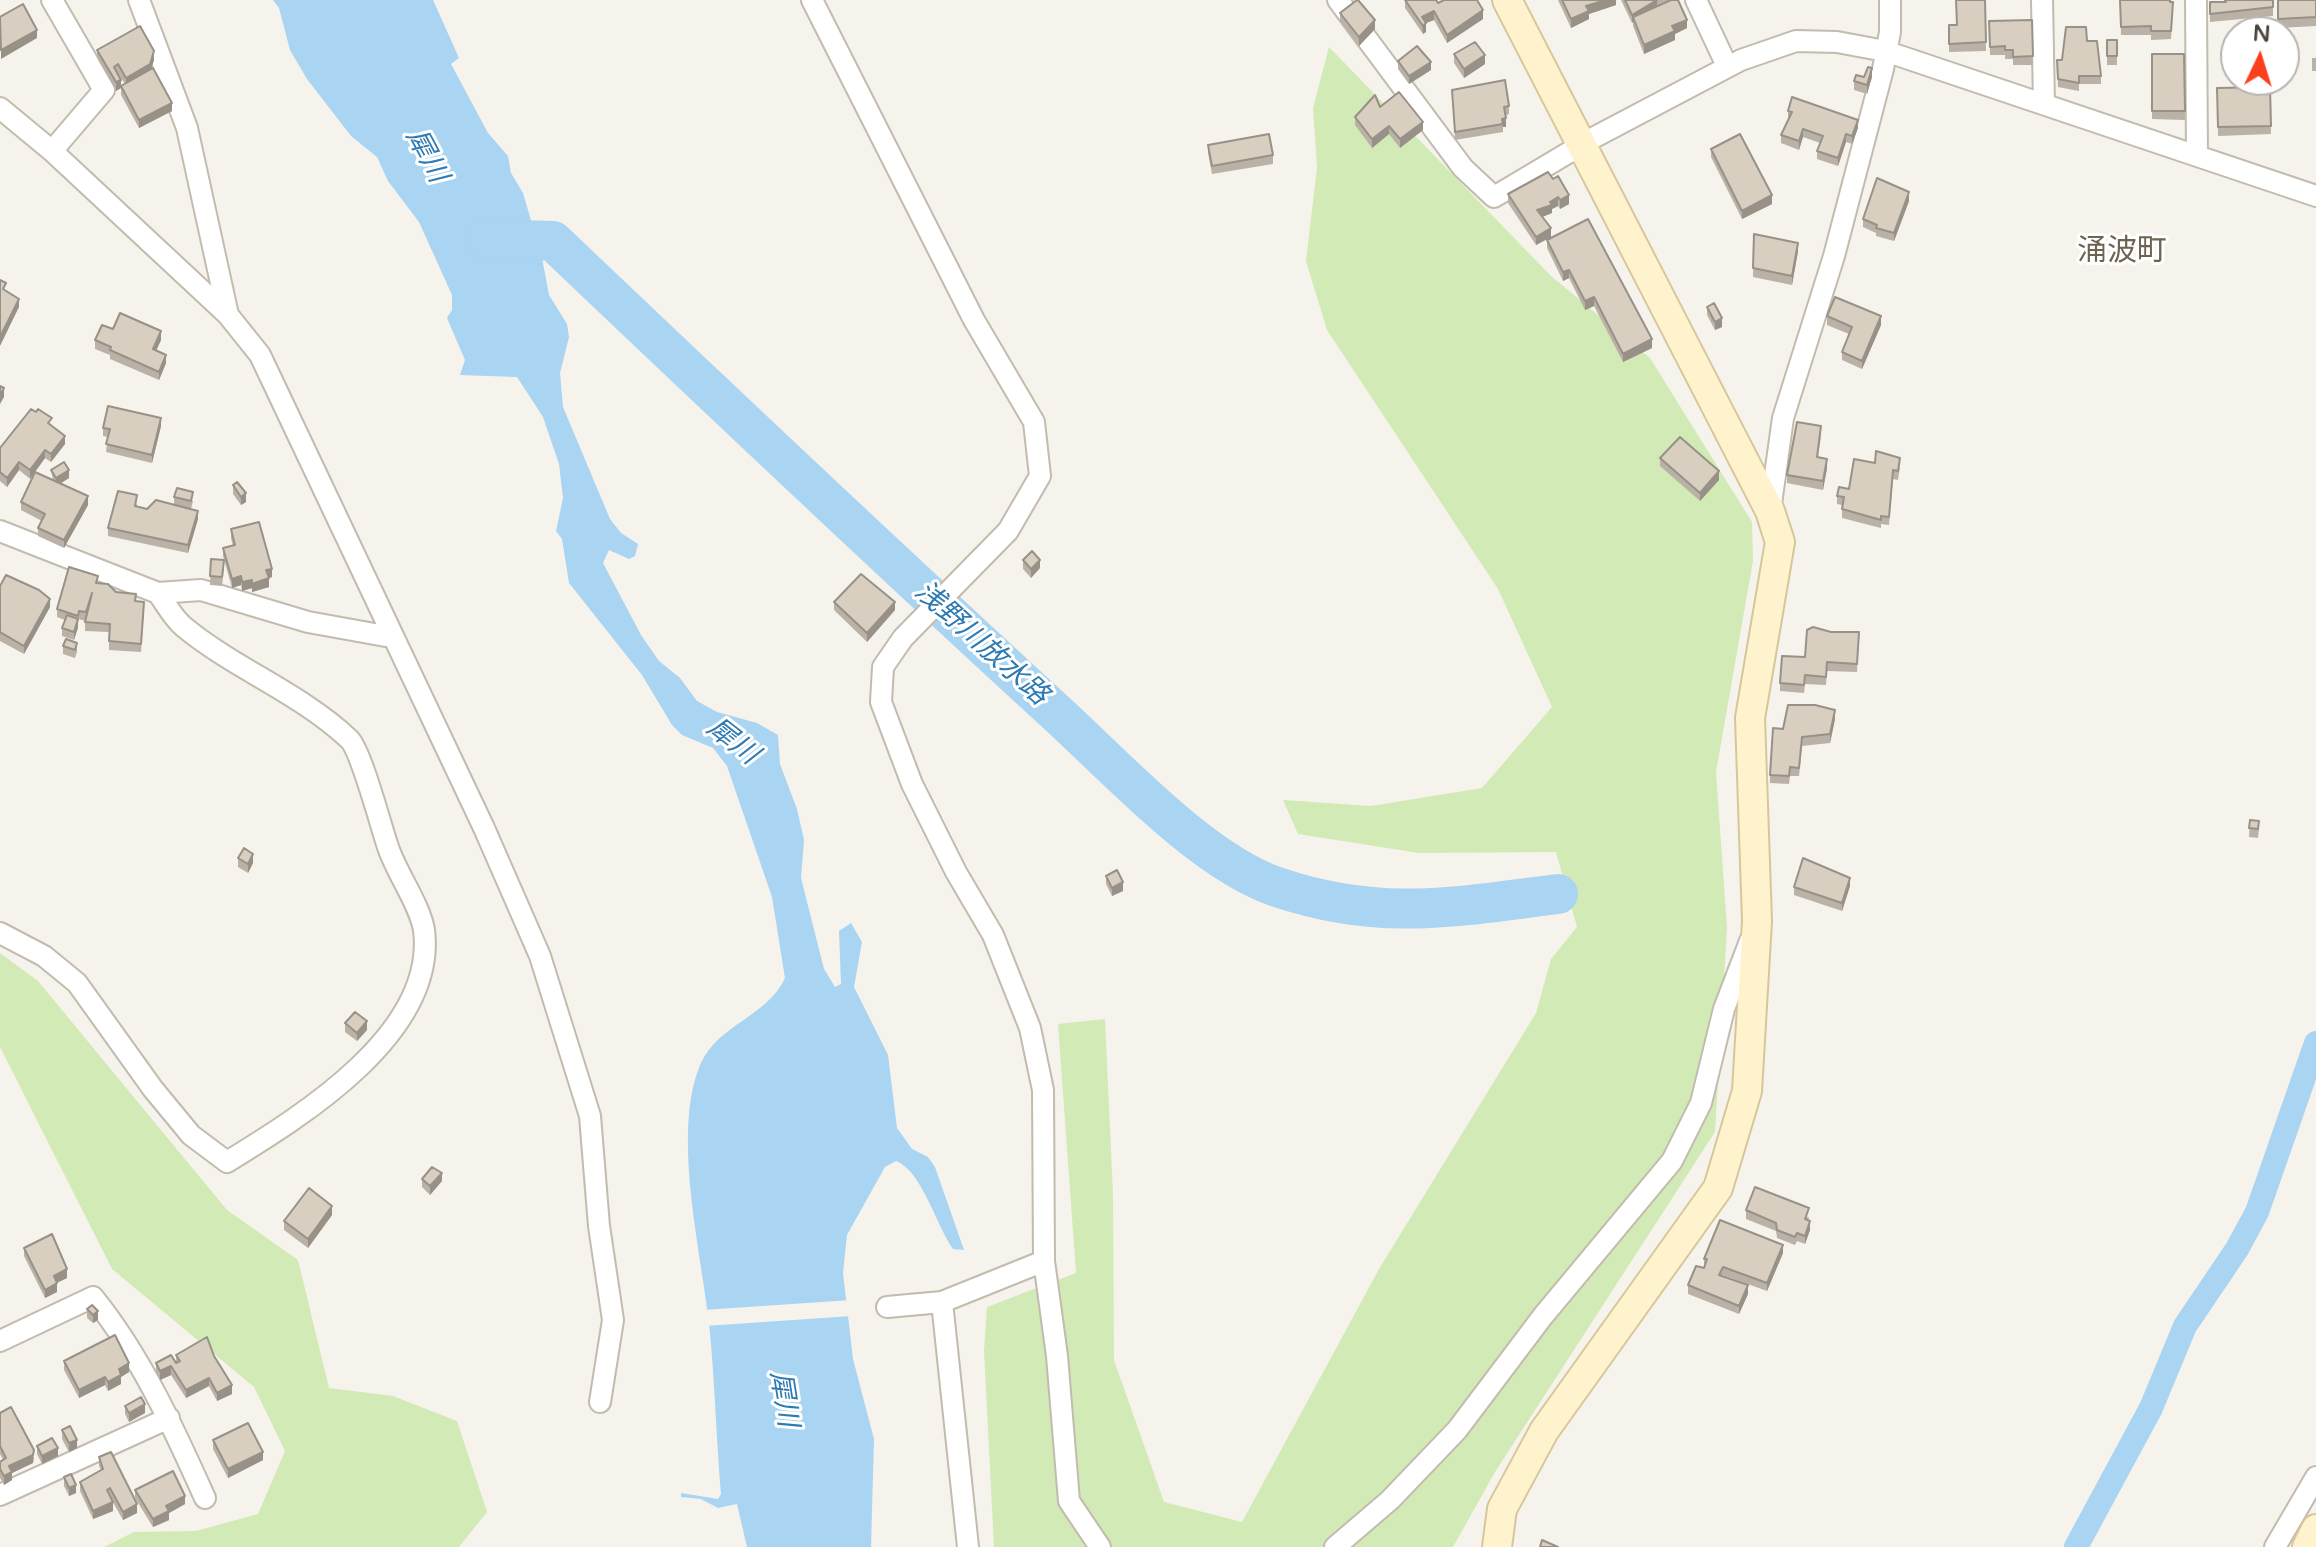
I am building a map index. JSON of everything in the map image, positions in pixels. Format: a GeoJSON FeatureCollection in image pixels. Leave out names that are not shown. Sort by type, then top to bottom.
{"type":"FeatureCollection","features":[{"type":"Feature","properties":{"kind":"street"},"geometry":{"type":"LineString","coordinates":[[52,0],[104,90],[52,151]]}},
{"type":"Feature","properties":{"kind":"street"},"geometry":{"type":"LineString","coordinates":[[139,0],[187,128],[228,315]]}},
{"type":"Feature","properties":{"kind":"street"},"geometry":{"type":"LineString","coordinates":[[812,0],[974,320],[1034,422],[1040,476],[1008,531],[973,571],[903,638],[883,667],[881,702],[912,784],[956,872],[993,935],[1030,1028],[1043,1090],[1044,1261],[1057,1356],[1069,1501],[1100,1547]]}},
{"type":"Feature","properties":{"kind":"street"},"geometry":{"type":"LineString","coordinates":[[1338,0],[1455,157],[1494,197],[1584,147],[1593,138],[1727,66],[1796,41],[1837,42],[1885,51],[2197,156],[2312,188]]}},
{"type":"Feature","properties":{"kind":"street"},"geometry":{"type":"LineString","coordinates":[[1497,1547],[1502,1509],[1544,1431],[1718,1188],[1747,1091],[1757,921],[1750,718],[1780,542],[1770,511],[1507,0]]}},
{"type":"Feature","properties":{"kind":"street"},"geometry":{"type":"LineString","coordinates":[[1696,0],[1727,66]]}},
{"type":"Feature","properties":{"kind":"street"},"geometry":{"type":"LineString","coordinates":[[1770,511],[1783,418],[1834,256],[1885,51],[1890,0]]}},
{"type":"Feature","properties":{"kind":"street"},"geometry":{"type":"LineString","coordinates":[[2042,0],[2044,104]]}},
{"type":"Feature","properties":{"kind":"street"},"geometry":{"type":"LineString","coordinates":[[2196,0],[2197,156]]}},
{"type":"Feature","properties":{"kind":"street"},"geometry":{"type":"LineString","coordinates":[[0,108],[52,151],[228,315],[260,355],[484,828],[540,956],[590,1116],[599,1226],[613,1320],[600,1402]]}},
{"type":"Feature","properties":{"kind":"street"},"geometry":{"type":"LineString","coordinates":[[0,531],[158,593],[201,590],[308,622],[391,637]]}},
{"type":"Feature","properties":{"kind":"street"},"geometry":{"type":"LineString","coordinates":[[0,933],[44,956],[77,983],[153,1089],[191,1135],[227,1162],[288,1125],[387,1041],[413,1001],[420,980],[424,929],[392,858],[353,742],[315,711],[182,626],[158,593]]}},
{"type":"Feature","properties":{"kind":"street"},"geometry":{"type":"LineString","coordinates":[[1335,1547],[1390,1500],[1457,1430],[1543,1316],[1672,1161],[1701,1103],[1724,1009],[1757,921]]}},
{"type":"Feature","properties":{"kind":"street"},"geometry":{"type":"LineString","coordinates":[[887,1307],[942,1302],[1044,1261]]}},
{"type":"Feature","properties":{"kind":"street"},"geometry":{"type":"LineString","coordinates":[[0,1341],[93,1297],[126,1338],[169,1418],[205,1498]]}},
{"type":"Feature","properties":{"kind":"street"},"geometry":{"type":"LineString","coordinates":[[942,1302],[968,1547]]}},
{"type":"Feature","properties":{"kind":"street"},"geometry":{"type":"LineString","coordinates":[[0,1495],[169,1418]]}},
{"type":"Feature","properties":{"kind":"street"},"geometry":{"type":"LineString","coordinates":[[2275,1547],[2316,1477]]}},
{"type":"Feature","properties":{"kind":"street"},"geometry":{"type":"LineString","coordinates":[[2307,1547],[2316,1529]]}},
{"type":"Feature","properties":{"kind":"green space"},"geometry":{"type":"Polygon","coordinates":[[[1329,47],[1551,276],[1650,358],[1752,522],[1753,561],[1716,772],[1727,928],[1715,1132],[1495,1472],[1453,1547],[994,1547],[984,1351],[987,1307],[1076,1273],[1058,1024],[1105,1019],[1113,1194],[1114,1360],[1164,1502],[1242,1522],[1379,1269],[1536,1013],[1551,959],[1577,927],[1556,852],[1419,853],[1298,834],[1283,800],[1371,806],[1482,788],[1552,707],[1498,589],[1327,330],[1306,261],[1317,167],[1313,108],[1329,47]]]}},
{"type":"Feature","properties":{"kind":"green space"},"geometry":{"type":"Polygon","coordinates":[[[0,953],[38,981],[227,1210],[298,1260],[329,1388],[393,1396],[457,1421],[487,1512],[459,1547],[104,1547],[134,1532],[196,1531],[258,1514],[285,1451],[254,1387],[112,1269],[0,1047],[0,953]]]}},
{"type":"Feature","properties":{"kind":"water","name":"犀川"},"geometry":{"type":"Polygon","coordinates":[[[273,0],[433,0],[459,58],[451,64],[488,133],[508,156],[511,173],[523,193],[549,295],[567,324],[569,337],[560,373],[563,407],[610,519],[621,533],[638,544],[635,556],[629,559],[609,550],[603,563],[641,635],[659,661],[680,678],[697,701],[717,712],[757,723],[778,735],[780,764],[797,809],[804,840],[801,878],[824,969],[835,987],[841,984],[839,931],[851,923],[862,942],[854,987],[888,1055],[897,1128],[912,1149],[928,1157],[935,1167],[964,1250],[953,1249],[921,1187],[896,1161],[885,1167],[847,1235],[843,1273],[853,1359],[874,1439],[871,1547],[747,1547],[737,1504],[718,1508],[701,1499],[681,1497],[681,1493],[718,1499],[721,1494],[709,1323],[688,1156],[692,1090],[709,1050],[767,1002],[785,978],[772,897],[727,766],[713,748],[682,735],[672,725],[642,675],[569,583],[562,539],[556,531],[563,498],[559,464],[543,417],[517,377],[460,375],[465,360],[447,318],[452,310],[452,295],[419,222],[388,181],[377,157],[351,136],[307,79],[290,50],[279,8],[273,0]]]}},
{"type":"Feature","properties":{"kind":"pier"},"geometry":{"type":"Polygon","coordinates":[[[851,1300],[852,1316],[705,1326],[703,1310],[851,1300]]]}},
{"type":"Feature","properties":{"kind":"building"},"geometry":{"type":"Polygon","coordinates":[[[1358,0],[1375,20],[1359,37],[1340,13],[1358,0]]]}},
{"type":"Feature","properties":{"kind":"building"},"geometry":{"type":"Polygon","coordinates":[[[1405,0],[1436,0],[1438,3],[1444,0],[1477,0],[1483,10],[1447,35],[1434,11],[1422,17],[1426,23],[1423,26],[1405,0]]]}},
{"type":"Feature","properties":{"kind":"building"},"geometry":{"type":"Polygon","coordinates":[[[1562,0],[1606,0],[1586,6],[1589,11],[1571,19],[1562,0]]]}},
{"type":"Feature","properties":{"kind":"building"},"geometry":{"type":"Polygon","coordinates":[[[1625,0],[1657,0],[1632,15],[1625,0]]]}},
{"type":"Feature","properties":{"kind":"building"},"geometry":{"type":"Polygon","coordinates":[[[1671,0],[1678,0],[1687,20],[1672,26],[1675,31],[1644,45],[1633,17],[1671,0]]]}},
{"type":"Feature","properties":{"kind":"building"},"geometry":{"type":"Polygon","coordinates":[[[1956,0],[1985,0],[1986,42],[1949,44],[1949,25],[1957,25],[1956,0]]]}},
{"type":"Feature","properties":{"kind":"building"},"geometry":{"type":"Polygon","coordinates":[[[2120,0],[2170,0],[2173,2],[2171,31],[2151,31],[2151,26],[2121,27],[2120,0]]]}},
{"type":"Feature","properties":{"kind":"building"},"geometry":{"type":"Polygon","coordinates":[[[2273,0],[2273,7],[2210,14],[2210,2],[2273,0]]]}},
{"type":"Feature","properties":{"kind":"building"},"geometry":{"type":"Polygon","coordinates":[[[2278,0],[2316,0],[2316,17],[2278,16],[2278,0]]]}},
{"type":"Feature","properties":{"kind":"building"},"geometry":{"type":"Polygon","coordinates":[[[23,4],[37,30],[1,50],[0,17],[23,4]]]}},
{"type":"Feature","properties":{"kind":"building"},"geometry":{"type":"Polygon","coordinates":[[[2032,20],[2033,56],[2013,57],[2013,50],[2005,50],[2005,46],[1990,47],[1989,21],[2032,20]]]}},
{"type":"Feature","properties":{"kind":"building"},"geometry":{"type":"Polygon","coordinates":[[[140,26],[154,51],[150,64],[126,78],[118,64],[114,67],[121,80],[116,82],[97,50],[140,26]]]}},
{"type":"Feature","properties":{"kind":"building"},"geometry":{"type":"Polygon","coordinates":[[[2066,27],[2086,27],[2087,41],[2097,41],[2101,76],[2079,76],[2079,83],[2058,79],[2057,60],[2062,60],[2066,27]]]}},
{"type":"Feature","properties":{"kind":"building"},"geometry":{"type":"Polygon","coordinates":[[[2107,40],[2117,40],[2117,56],[2107,56],[2107,40]]]}},
{"type":"Feature","properties":{"kind":"building"},"geometry":{"type":"Polygon","coordinates":[[[1475,42],[1485,55],[1464,69],[1454,54],[1475,42]]]}},
{"type":"Feature","properties":{"kind":"building"},"geometry":{"type":"Polygon","coordinates":[[[1417,46],[1431,62],[1409,76],[1398,61],[1417,46]]]}},
{"type":"Feature","properties":{"kind":"building"},"geometry":{"type":"Polygon","coordinates":[[[2152,54],[2184,54],[2185,111],[2152,111],[2152,54]]]}},
{"type":"Feature","properties":{"kind":"building"},"geometry":{"type":"Polygon","coordinates":[[[1868,67],[1872,68],[1867,85],[1854,81],[1856,75],[1864,77],[1868,67]]]}},
{"type":"Feature","properties":{"kind":"building"},"geometry":{"type":"Polygon","coordinates":[[[153,68],[172,103],[139,120],[121,86],[153,68]]]}},
{"type":"Feature","properties":{"kind":"building"},"geometry":{"type":"Polygon","coordinates":[[[1505,80],[1509,106],[1504,107],[1506,118],[1502,119],[1503,124],[1455,132],[1452,90],[1505,80]]]}},
{"type":"Feature","properties":{"kind":"building"},"geometry":{"type":"Polygon","coordinates":[[[2217,88],[2220,88],[2220,96],[2270,96],[2271,126],[2218,127],[2217,88]]]}},
{"type":"Feature","properties":{"kind":"building"},"geometry":{"type":"Polygon","coordinates":[[[1399,92],[1423,122],[1400,139],[1389,126],[1372,139],[1355,117],[1375,95],[1380,107],[1399,92]]]}},
{"type":"Feature","properties":{"kind":"building"},"geometry":{"type":"Polygon","coordinates":[[[1792,97],[1858,120],[1852,136],[1846,134],[1838,158],[1817,151],[1823,136],[1803,129],[1799,141],[1781,135],[1792,112],[1788,111],[1792,97]]]}},
{"type":"Feature","properties":{"kind":"building"},"geometry":{"type":"Polygon","coordinates":[[[1269,134],[1273,155],[1212,166],[1208,145],[1269,134]]]}},
{"type":"Feature","properties":{"kind":"building"},"geometry":{"type":"Polygon","coordinates":[[[1740,134],[1772,195],[1742,211],[1711,149],[1740,134]]]}},
{"type":"Feature","properties":{"kind":"building"},"geometry":{"type":"Polygon","coordinates":[[[1548,172],[1553,179],[1558,176],[1569,195],[1560,200],[1558,197],[1550,202],[1552,205],[1537,210],[1551,228],[1536,237],[1508,194],[1548,172]]]}},
{"type":"Feature","properties":{"kind":"building"},"geometry":{"type":"Polygon","coordinates":[[[1877,178],[1909,192],[1894,233],[1876,228],[1877,225],[1863,219],[1877,178]]]}},
{"type":"Feature","properties":{"kind":"building"},"geometry":{"type":"Polygon","coordinates":[[[1588,219],[1652,339],[1623,354],[1594,297],[1585,301],[1569,270],[1563,272],[1547,240],[1588,219]]]}},
{"type":"Feature","properties":{"kind":"building"},"geometry":{"type":"Polygon","coordinates":[[[1754,234],[1798,243],[1792,276],[1753,268],[1754,234]]]}},
{"type":"Feature","properties":{"kind":"building"},"geometry":{"type":"Polygon","coordinates":[[[0,280],[6,283],[3,289],[19,299],[0,337],[0,280]]]}},
{"type":"Feature","properties":{"kind":"building"},"geometry":{"type":"Polygon","coordinates":[[[1835,297],[1881,316],[1862,361],[1842,352],[1852,327],[1827,316],[1835,297]]]}},
{"type":"Feature","properties":{"kind":"building"},"geometry":{"type":"Polygon","coordinates":[[[1714,303],[1722,318],[1715,322],[1707,307],[1714,303]]]}},
{"type":"Feature","properties":{"kind":"building"},"geometry":{"type":"Polygon","coordinates":[[[120,313],[161,331],[153,349],[166,355],[159,372],[95,340],[102,325],[113,329],[120,313]]]}},
{"type":"Feature","properties":{"kind":"building"},"geometry":{"type":"Polygon","coordinates":[[[108,406],[161,418],[152,455],[106,444],[110,429],[103,428],[108,406]]]}},
{"type":"Feature","properties":{"kind":"building"},"geometry":{"type":"Polygon","coordinates":[[[31,409],[36,412],[38,409],[52,418],[48,423],[65,436],[51,454],[45,450],[30,470],[19,462],[7,478],[0,472],[0,448],[31,409]]]}},
{"type":"Feature","properties":{"kind":"building"},"geometry":{"type":"Polygon","coordinates":[[[1797,422],[1821,426],[1817,457],[1827,459],[1823,481],[1787,475],[1797,422]]]}},
{"type":"Feature","properties":{"kind":"building"},"geometry":{"type":"Polygon","coordinates":[[[1680,437],[1719,471],[1700,493],[1660,458],[1680,437]]]}},
{"type":"Feature","properties":{"kind":"building"},"geometry":{"type":"Polygon","coordinates":[[[1876,451],[1900,458],[1898,471],[1893,470],[1889,517],[1881,516],[1881,520],[1842,509],[1844,497],[1837,496],[1839,487],[1849,489],[1854,459],[1875,463],[1876,451]]]}},
{"type":"Feature","properties":{"kind":"building"},"geometry":{"type":"Polygon","coordinates":[[[64,462],[69,470],[56,478],[51,470],[64,462]]]}},
{"type":"Feature","properties":{"kind":"building"},"geometry":{"type":"Polygon","coordinates":[[[35,472],[88,496],[64,540],[38,528],[45,514],[21,502],[35,472]]]}},
{"type":"Feature","properties":{"kind":"building"},"geometry":{"type":"Polygon","coordinates":[[[237,482],[246,493],[241,497],[233,485],[237,482]]]}},
{"type":"Feature","properties":{"kind":"building"},"geometry":{"type":"Polygon","coordinates":[[[177,488],[193,492],[191,501],[174,497],[177,488]]]}},
{"type":"Feature","properties":{"kind":"building"},"geometry":{"type":"Polygon","coordinates":[[[118,491],[137,495],[135,506],[147,509],[156,500],[198,511],[188,545],[108,528],[118,491]]]}},
{"type":"Feature","properties":{"kind":"building"},"geometry":{"type":"Polygon","coordinates":[[[259,522],[272,569],[266,570],[269,578],[252,584],[252,580],[242,582],[241,576],[232,579],[223,548],[235,545],[231,529],[259,522]]]}},
{"type":"Feature","properties":{"kind":"building"},"geometry":{"type":"Polygon","coordinates":[[[1032,551],[1040,560],[1031,569],[1023,560],[1032,551]]]}},
{"type":"Feature","properties":{"kind":"building"},"geometry":{"type":"Polygon","coordinates":[[[211,559],[224,560],[222,577],[210,576],[211,559]]]}},
{"type":"Feature","properties":{"kind":"building"},"geometry":{"type":"Polygon","coordinates":[[[69,567],[98,576],[96,583],[108,584],[116,592],[136,594],[135,601],[144,602],[141,644],[109,641],[110,624],[85,622],[92,593],[86,612],[79,611],[78,616],[57,609],[69,567]]]}},
{"type":"Feature","properties":{"kind":"building"},"geometry":{"type":"Polygon","coordinates":[[[861,574],[895,602],[867,633],[834,602],[861,574]]]}},
{"type":"Feature","properties":{"kind":"building"},"geometry":{"type":"Polygon","coordinates":[[[6,575],[39,590],[50,599],[24,646],[0,632],[0,586],[6,575]]]}},
{"type":"Feature","properties":{"kind":"building"},"geometry":{"type":"Polygon","coordinates":[[[67,615],[78,619],[74,632],[62,628],[67,615]]]}},
{"type":"Feature","properties":{"kind":"building"},"geometry":{"type":"Polygon","coordinates":[[[1813,627],[1831,632],[1859,632],[1857,664],[1827,662],[1826,677],[1805,675],[1804,685],[1780,683],[1782,656],[1805,657],[1807,630],[1813,627]]]}},
{"type":"Feature","properties":{"kind":"building"},"geometry":{"type":"Polygon","coordinates":[[[66,639],[77,643],[75,650],[63,646],[66,639]]]}},
{"type":"Feature","properties":{"kind":"building"},"geometry":{"type":"Polygon","coordinates":[[[1788,705],[1815,705],[1835,710],[1830,734],[1802,737],[1799,768],[1790,767],[1789,776],[1770,775],[1773,728],[1783,729],[1788,705]]]}},
{"type":"Feature","properties":{"kind":"building"},"geometry":{"type":"Polygon","coordinates":[[[2250,820],[2259,821],[2258,829],[2249,828],[2250,820]]]}},
{"type":"Feature","properties":{"kind":"building"},"geometry":{"type":"Polygon","coordinates":[[[244,848],[253,854],[248,864],[238,858],[244,848]]]}},
{"type":"Feature","properties":{"kind":"building"},"geometry":{"type":"Polygon","coordinates":[[[1803,858],[1850,878],[1842,903],[1794,887],[1803,858]]]}},
{"type":"Feature","properties":{"kind":"building"},"geometry":{"type":"Polygon","coordinates":[[[1117,870],[1123,882],[1112,888],[1106,876],[1117,870]]]}},
{"type":"Feature","properties":{"kind":"building"},"geometry":{"type":"Polygon","coordinates":[[[355,1012],[367,1021],[357,1033],[345,1023],[355,1012]]]}},
{"type":"Feature","properties":{"kind":"building"},"geometry":{"type":"Polygon","coordinates":[[[432,1167],[442,1173],[430,1186],[422,1179],[432,1167]]]}},
{"type":"Feature","properties":{"kind":"building"},"geometry":{"type":"Polygon","coordinates":[[[1755,1187],[1809,1208],[1805,1219],[1810,1221],[1805,1236],[1797,1233],[1795,1237],[1777,1230],[1776,1223],[1746,1210],[1755,1187]]]}},
{"type":"Feature","properties":{"kind":"building"},"geometry":{"type":"Polygon","coordinates":[[[309,1188],[332,1206],[308,1239],[284,1221],[309,1188]]]}},
{"type":"Feature","properties":{"kind":"building"},"geometry":{"type":"Polygon","coordinates":[[[1720,1220],[1783,1245],[1767,1283],[1723,1267],[1719,1275],[1748,1285],[1739,1306],[1688,1285],[1696,1266],[1704,1268],[1707,1259],[1704,1259],[1720,1220]]]}},
{"type":"Feature","properties":{"kind":"building"},"geometry":{"type":"Polygon","coordinates":[[[52,1234],[67,1269],[54,1276],[57,1283],[45,1290],[24,1248],[52,1234]]]}},
{"type":"Feature","properties":{"kind":"building"},"geometry":{"type":"Polygon","coordinates":[[[92,1305],[98,1311],[93,1315],[87,1309],[92,1305]]]}},
{"type":"Feature","properties":{"kind":"building"},"geometry":{"type":"Polygon","coordinates":[[[115,1335],[129,1363],[119,1369],[121,1375],[108,1382],[105,1377],[79,1390],[64,1361],[115,1335]]]}},
{"type":"Feature","properties":{"kind":"building"},"geometry":{"type":"Polygon","coordinates":[[[207,1337],[214,1356],[232,1385],[217,1393],[209,1378],[186,1390],[171,1366],[160,1371],[156,1363],[171,1355],[176,1363],[180,1361],[176,1355],[207,1337]]]}},
{"type":"Feature","properties":{"kind":"building"},"geometry":{"type":"Polygon","coordinates":[[[141,1397],[145,1404],[129,1413],[125,1406],[141,1397]]]}},
{"type":"Feature","properties":{"kind":"building"},"geometry":{"type":"Polygon","coordinates":[[[11,1407],[34,1450],[33,1455],[9,1466],[12,1472],[4,1476],[0,1469],[0,1462],[6,1458],[0,1446],[0,1413],[11,1407]]]}},
{"type":"Feature","properties":{"kind":"building"},"geometry":{"type":"Polygon","coordinates":[[[248,1423],[263,1452],[228,1469],[213,1440],[248,1423]]]}},
{"type":"Feature","properties":{"kind":"building"},"geometry":{"type":"Polygon","coordinates":[[[70,1426],[77,1440],[69,1443],[62,1430],[70,1426]]]}},
{"type":"Feature","properties":{"kind":"building"},"geometry":{"type":"Polygon","coordinates":[[[52,1438],[58,1448],[42,1456],[37,1446],[52,1438]]]}},
{"type":"Feature","properties":{"kind":"building"},"geometry":{"type":"Polygon","coordinates":[[[111,1452],[137,1504],[123,1512],[110,1488],[107,1490],[113,1502],[93,1511],[80,1482],[103,1469],[99,1457],[111,1452]]]}},
{"type":"Feature","properties":{"kind":"building"},"geometry":{"type":"Polygon","coordinates":[[[173,1471],[185,1496],[166,1506],[169,1511],[153,1519],[135,1490],[173,1471]]]}},
{"type":"Feature","properties":{"kind":"building"},"geometry":{"type":"Polygon","coordinates":[[[71,1474],[76,1485],[69,1488],[64,1477],[71,1474]]]}},
{"type":"Feature","properties":{"kind":"building"},"geometry":{"type":"Polygon","coordinates":[[[1542,1540],[1558,1547],[1540,1547],[1542,1540]]]}},
{"type":"Feature","properties":{"kind":"waterway","name":"浅野川放水路"},"geometry":{"type":"LineString","coordinates":[[484,239],[553,241],[1158,808],[1218,856],[1277,887],[1350,905],[1450,907],[1558,894]]}},
{"type":"Feature","properties":{"kind":"waterway"},"geometry":{"type":"LineString","coordinates":[[2076,1547],[2151,1408],[2185,1326],[2237,1249],[2257,1212],[2316,1043]]}},
{"type":"Feature","properties":{"kind":"district","name":"涌波町"},"geometry":{"type":"Point","coordinates":[2122,252]}}]}
